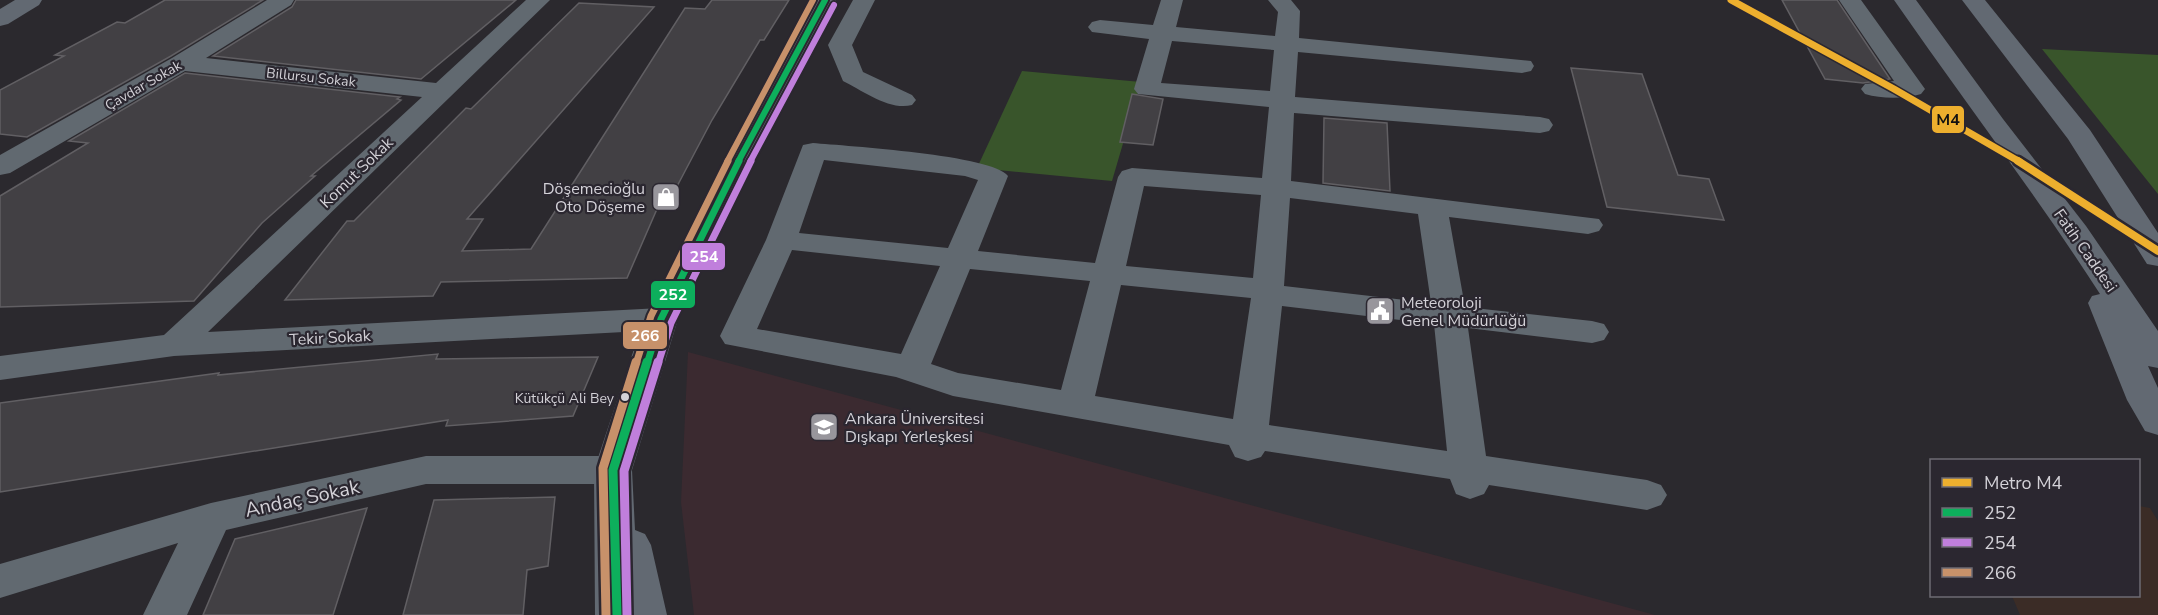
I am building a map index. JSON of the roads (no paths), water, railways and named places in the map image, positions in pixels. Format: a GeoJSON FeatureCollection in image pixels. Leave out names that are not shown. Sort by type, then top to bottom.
{"type":"FeatureCollection","features":[{"type":"Feature","properties":{"kind":"main road"},"geometry":{"type":"LineString","coordinates":[[0,19],[31,0]]}},
{"type":"Feature","properties":{"kind":"main road"},"geometry":{"type":"LineString","coordinates":[[617,615],[613,470],[661,320],[749,141],[825,0]]}},
{"type":"Feature","properties":{"kind":"main road","name":"Fatih Caddesi"},"geometry":{"type":"LineString","coordinates":[[1905,0],[1994,126],[2075,232],[2158,357]]}},
{"type":"Feature","properties":{"kind":"main road"},"geometry":{"type":"LineString","coordinates":[[1973,0],[2080,136],[2158,257]]}},
{"type":"Feature","properties":{"kind":"main road"},"geometry":{"type":"LineString","coordinates":[[2075,232],[2145,400],[2158,422]]}},
{"type":"Feature","properties":{"kind":"main road"},"geometry":{"type":"LineString","coordinates":[[613,470],[645,615]]}},
{"type":"Feature","properties":{"kind":"street","name":"Çavdar Sokak"},"geometry":{"type":"LineString","coordinates":[[0,167],[181,63],[284,0]]}},
{"type":"Feature","properties":{"kind":"street","name":"Komut Sokak"},"geometry":{"type":"LineString","coordinates":[[174,345],[440,91],[539,0]]}},
{"type":"Feature","properties":{"kind":"street"},"geometry":{"type":"LineString","coordinates":[[864,0],[840,45],[852,76],[903,100]]}},
{"type":"Feature","properties":{"kind":"street"},"geometry":{"type":"LineString","coordinates":[[1172,0],[1147,89],[1540,124]]}},
{"type":"Feature","properties":{"kind":"street"},"geometry":{"type":"LineString","coordinates":[[1248,441],[1268,292],[1287,45],[1289,11],[1279,0]]}},
{"type":"Feature","properties":{"kind":"street"},"geometry":{"type":"LineString","coordinates":[[1850,0],[1912,89],[1874,89]]}},
{"type":"Feature","properties":{"kind":"street"},"geometry":{"type":"LineString","coordinates":[[1100,27],[1522,66]]}},
{"type":"Feature","properties":{"kind":"street","name":"Billursu Sokak"},"geometry":{"type":"LineString","coordinates":[[181,63],[440,91]]}},
{"type":"Feature","properties":{"kind":"street"},"geometry":{"type":"LineString","coordinates":[[911,370],[994,176],[969,168],[813,151],[781,240],[737,336],[911,370],[953,384],[1075,405],[1248,441],[1469,476],[1647,495]]}},
{"type":"Feature","properties":{"kind":"street"},"geometry":{"type":"LineString","coordinates":[[1075,405],[1132,177],[1276,188],[1588,225]]}},
{"type":"Feature","properties":{"kind":"street"},"geometry":{"type":"LineString","coordinates":[[1432,207],[1450,316],[1469,476]]}},
{"type":"Feature","properties":{"kind":"street"},"geometry":{"type":"LineString","coordinates":[[781,240],[1107,273],[1592,332]]}},
{"type":"Feature","properties":{"kind":"street","name":"Tekir Sokak"},"geometry":{"type":"LineString","coordinates":[[0,368],[174,345],[661,320]]}},
{"type":"Feature","properties":{"kind":"street","name":"Andaç Sokak"},"geometry":{"type":"LineString","coordinates":[[0,581],[212,518],[426,471],[613,470]]}},
{"type":"Feature","properties":{"kind":"street"},"geometry":{"type":"LineString","coordinates":[[165,615],[212,518]]}},
{"type":"Feature","properties":{"kind":"metro line","name":"M4"},"geometry":{"type":"LineString","coordinates":[[1731,0],[2002,151],[2107,216],[2158,251]]}},
{"type":"Feature","properties":{"kind":"place","name":"Döşemecioğlu Oto Döşeme"},"geometry":{"type":"Point","coordinates":[666,197]}},
{"type":"Feature","properties":{"kind":"place","name":"Meteoroloji Genel Müdürlüğü"},"geometry":{"type":"Point","coordinates":[1380,311]}},
{"type":"Feature","properties":{"kind":"place","name":"Kütükçü Ali Bey"},"geometry":{"type":"Point","coordinates":[625,397]}},
{"type":"Feature","properties":{"kind":"place","name":"Ankara Üniversitesi Dışkapı Yerleşkesi"},"geometry":{"type":"Point","coordinates":[824,427]}}]}
